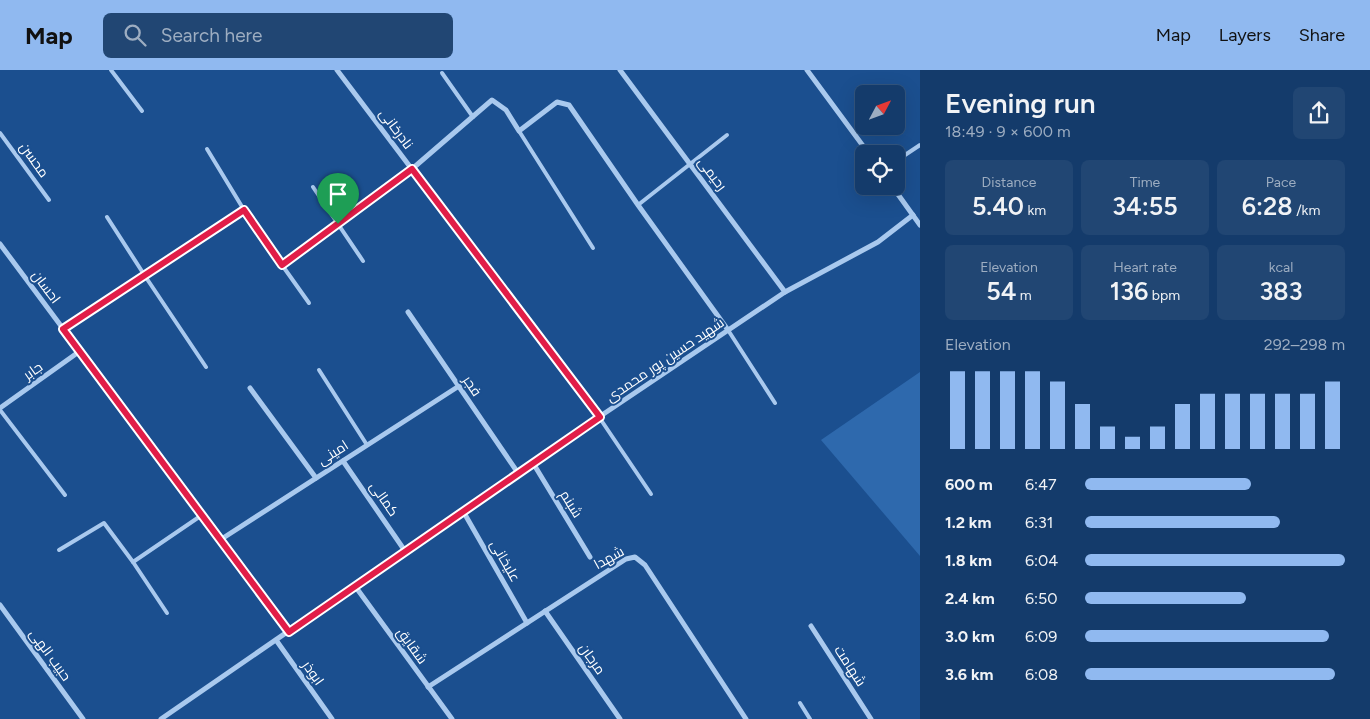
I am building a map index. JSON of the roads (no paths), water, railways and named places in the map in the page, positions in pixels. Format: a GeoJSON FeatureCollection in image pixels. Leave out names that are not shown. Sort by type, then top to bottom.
{"type":"FeatureCollection","features":[{"type":"Feature","properties":{"kind":"street","name":"نادرخانی"},"geometry":{"type":"LineString","coordinates":[[337,70],[600,417]]}},
{"type":"Feature","properties":{"kind":"street","name":"رحیمی"},"geometry":{"type":"LineString","coordinates":[[620,70],[785,292]]}},
{"type":"Feature","properties":{"kind":"street"},"geometry":{"type":"LineString","coordinates":[[808,70],[862,145]]}},
{"type":"Feature","properties":{"kind":"street"},"geometry":{"type":"LineString","coordinates":[[63,329],[244,210],[282,265],[412,169],[492,100],[506,110],[519,131],[556,102],[568,105],[728,330]]}},
{"type":"Feature","properties":{"kind":"street"},"geometry":{"type":"LineString","coordinates":[[899,195],[920,225]]}},
{"type":"Feature","properties":{"kind":"street","name":"شهید حسین پور محمدی"},"geometry":{"type":"LineString","coordinates":[[162,719],[728,330],[785,292],[878,242],[913,215]]}},
{"type":"Feature","properties":{"kind":"street","name":"احسان"},"geometry":{"type":"LineString","coordinates":[[0,244],[289,632]]}},
{"type":"Feature","properties":{"kind":"street","name":"فجر"},"geometry":{"type":"LineString","coordinates":[[408,312],[518,473]]}},
{"type":"Feature","properties":{"kind":"street","name":"جابر"},"geometry":{"type":"LineString","coordinates":[[0,409],[80,352]]}},
{"type":"Feature","properties":{"kind":"street","name":"امینی"},"geometry":{"type":"LineString","coordinates":[[220,540],[459,386]]}},
{"type":"Feature","properties":{"kind":"street"},"geometry":{"type":"LineString","coordinates":[[250,388],[316,478]]}},
{"type":"Feature","properties":{"kind":"street","name":"کمالی"},"geometry":{"type":"LineString","coordinates":[[343,461],[405,551]]}},
{"type":"Feature","properties":{"kind":"street","name":"شبنم"},"geometry":{"type":"LineString","coordinates":[[533,463],[590,557]]}},
{"type":"Feature","properties":{"kind":"street","name":"علیخانی"},"geometry":{"type":"LineString","coordinates":[[463,511],[527,623]]}},
{"type":"Feature","properties":{"kind":"street","name":"شهدا"},"geometry":{"type":"LineString","coordinates":[[428,687],[626,559],[635,557],[645,564],[746,719]]}},
{"type":"Feature","properties":{"kind":"street","name":"شقایق"},"geometry":{"type":"LineString","coordinates":[[355,586],[452,719]]}},
{"type":"Feature","properties":{"kind":"street","name":"حبیب الهی"},"geometry":{"type":"LineString","coordinates":[[0,605],[83,719]]}},
{"type":"Feature","properties":{"kind":"street","name":"مرجان"},"geometry":{"type":"LineString","coordinates":[[545,611],[620,719]]}},
{"type":"Feature","properties":{"kind":"street","name":"شهامت"},"geometry":{"type":"LineString","coordinates":[[811,626],[871,719]]}},
{"type":"Feature","properties":{"kind":"street","name":"ابوذر"},"geometry":{"type":"LineString","coordinates":[[276,640],[332,719]]}},
{"type":"Feature","properties":{"kind":"lane"},"geometry":{"type":"LineString","coordinates":[[111,70],[142,111]]}},
{"type":"Feature","properties":{"kind":"lane"},"geometry":{"type":"LineString","coordinates":[[442,73],[472,117]]}},
{"type":"Feature","properties":{"kind":"lane"},"geometry":{"type":"LineString","coordinates":[[519,131],[593,248]]}},
{"type":"Feature","properties":{"kind":"lane","name":"محسن"},"geometry":{"type":"LineString","coordinates":[[0,133],[49,200]]}},
{"type":"Feature","properties":{"kind":"lane"},"geometry":{"type":"LineString","coordinates":[[638,206],[727,135]]}},
{"type":"Feature","properties":{"kind":"lane"},"geometry":{"type":"LineString","coordinates":[[905,155],[920,145]]}},
{"type":"Feature","properties":{"kind":"lane"},"geometry":{"type":"LineString","coordinates":[[207,149],[244,210]]}},
{"type":"Feature","properties":{"kind":"lane"},"geometry":{"type":"LineString","coordinates":[[313,187],[364,261]]}},
{"type":"Feature","properties":{"kind":"lane"},"geometry":{"type":"LineString","coordinates":[[107,216],[206,367]]}},
{"type":"Feature","properties":{"kind":"lane"},"geometry":{"type":"LineString","coordinates":[[282,265],[309,304]]}},
{"type":"Feature","properties":{"kind":"lane"},"geometry":{"type":"LineString","coordinates":[[728,330],[775,403]]}},
{"type":"Feature","properties":{"kind":"lane"},"geometry":{"type":"LineString","coordinates":[[319,370],[367,445]]}},
{"type":"Feature","properties":{"kind":"lane"},"geometry":{"type":"LineString","coordinates":[[0,409],[65,495]]}},
{"type":"Feature","properties":{"kind":"lane"},"geometry":{"type":"LineString","coordinates":[[600,417],[651,494]]}},
{"type":"Feature","properties":{"kind":"lane"},"geometry":{"type":"LineString","coordinates":[[133,562],[202,515]]}},
{"type":"Feature","properties":{"kind":"lane"},"geometry":{"type":"LineString","coordinates":[[59,550],[104,523],[167,613]]}},
{"type":"Feature","properties":{"kind":"lane"},"geometry":{"type":"LineString","coordinates":[[800,703],[810,719]]}}]}
